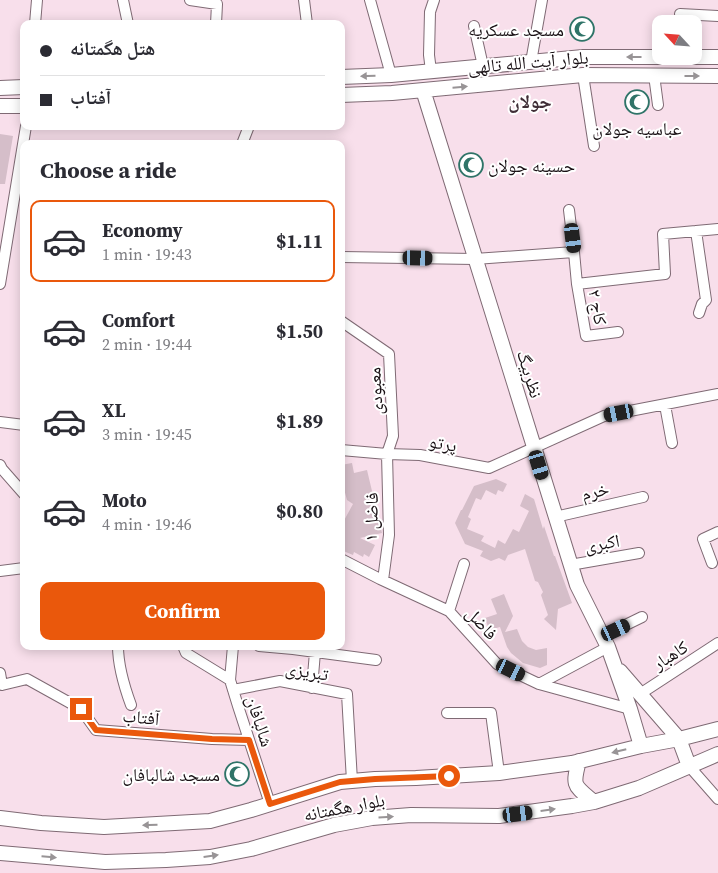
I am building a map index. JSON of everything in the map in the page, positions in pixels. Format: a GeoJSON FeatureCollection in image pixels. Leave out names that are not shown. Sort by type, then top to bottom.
{"type":"FeatureCollection","features":[{"type":"Feature","properties":{"kind":"main road","name":"بلوار آیت الله تالهی"},"geometry":{"type":"LineString","coordinates":[[345,77],[391,75],[583,57],[718,57]]}},
{"type":"Feature","properties":{"kind":"main road"},"geometry":{"type":"LineString","coordinates":[[583,57],[583,75]]}},
{"type":"Feature","properties":{"kind":"main road","name":"بلوار آیت الله تالهی"},"geometry":{"type":"LineString","coordinates":[[345,95],[392,93],[583,75],[718,76]]}},
{"type":"Feature","properties":{"kind":"main road"},"geometry":{"type":"LineString","coordinates":[[0,88],[20,87]]}},
{"type":"Feature","properties":{"kind":"main road","name":"نظربیگ"},"geometry":{"type":"LineString","coordinates":[[423,90],[570,565],[577,585],[615,665],[641,746]]}},
{"type":"Feature","properties":{"kind":"main road"},"geometry":{"type":"LineString","coordinates":[[0,106],[20,106]]}},
{"type":"Feature","properties":{"kind":"main road","name":"نظربیگ"},"geometry":{"type":"LineString","coordinates":[[615,665],[679,739]]}},
{"type":"Feature","properties":{"kind":"main road","name":"بلوار هگمتانه"},"geometry":{"type":"LineString","coordinates":[[0,818],[104,827],[210,821],[340,782],[499,773],[572,763],[718,729]]}},
{"type":"Feature","properties":{"kind":"main road"},"geometry":{"type":"LineString","coordinates":[[679,739],[689,766]]}},
{"type":"Feature","properties":{"kind":"main road","name":"بلوار هگمتانه"},"geometry":{"type":"LineString","coordinates":[[0,853],[104,862],[210,857],[250,849],[334,825],[372,818],[500,816],[594,802],[639,788],[718,754]]}},
{"type":"Feature","properties":{"kind":"main road"},"geometry":{"type":"LineString","coordinates":[[579,761],[574,779],[577,787],[594,802]]}},
{"type":"Feature","properties":{"kind":"street"},"geometry":{"type":"LineString","coordinates":[[35,20],[37,0]]}},
{"type":"Feature","properties":{"kind":"street"},"geometry":{"type":"LineString","coordinates":[[123,0],[127,20]]}},
{"type":"Feature","properties":{"kind":"street"},"geometry":{"type":"LineString","coordinates":[[190,0],[217,4],[216,20]]}},
{"type":"Feature","properties":{"kind":"street"},"geometry":{"type":"LineString","coordinates":[[304,0],[306,20]]}},
{"type":"Feature","properties":{"kind":"street"},"geometry":{"type":"LineString","coordinates":[[370,0],[391,75]]}},
{"type":"Feature","properties":{"kind":"street"},"geometry":{"type":"LineString","coordinates":[[431,71],[429,55],[430,12],[434,0]]}},
{"type":"Feature","properties":{"kind":"street"},"geometry":{"type":"LineString","coordinates":[[531,62],[542,0]]}},
{"type":"Feature","properties":{"kind":"street"},"geometry":{"type":"LineString","coordinates":[[680,14],[718,16]]}},
{"type":"Feature","properties":{"kind":"street"},"geometry":{"type":"LineString","coordinates":[[474,26],[483,66]]}},
{"type":"Feature","properties":{"kind":"street"},"geometry":{"type":"LineString","coordinates":[[583,75],[594,146]]}},
{"type":"Feature","properties":{"kind":"street"},"geometry":{"type":"LineString","coordinates":[[654,75],[658,105]]}},
{"type":"Feature","properties":{"kind":"street"},"geometry":{"type":"LineString","coordinates":[[0,284],[20,164]]}},
{"type":"Feature","properties":{"kind":"street"},"geometry":{"type":"LineString","coordinates":[[14,201],[20,205]]}},
{"type":"Feature","properties":{"kind":"street"},"geometry":{"type":"LineString","coordinates":[[570,210],[577,284],[665,274],[663,234],[718,229]]}},
{"type":"Feature","properties":{"kind":"street"},"geometry":{"type":"LineString","coordinates":[[696,231],[706,300],[702,304],[699,313]]}},
{"type":"Feature","properties":{"kind":"street"},"geometry":{"type":"LineString","coordinates":[[345,257],[475,259],[574,252]]}},
{"type":"Feature","properties":{"kind":"street","name":"کاج ۲"},"geometry":{"type":"LineString","coordinates":[[577,284],[586,336],[618,332]]}},
{"type":"Feature","properties":{"kind":"street","name":"معبودی"},"geometry":{"type":"LineString","coordinates":[[345,324],[389,354],[393,436],[387,454]]}},
{"type":"Feature","properties":{"kind":"street","name":"پرتو"},"geometry":{"type":"LineString","coordinates":[[345,450],[420,455],[489,468],[604,416],[718,394]]}},
{"type":"Feature","properties":{"kind":"street"},"geometry":{"type":"LineString","coordinates":[[665,405],[672,443]]}},
{"type":"Feature","properties":{"kind":"street"},"geometry":{"type":"LineString","coordinates":[[0,422],[20,424]]}},
{"type":"Feature","properties":{"kind":"street","name":"فاضل ۱"},"geometry":{"type":"LineString","coordinates":[[383,580],[389,535],[387,454]]}},
{"type":"Feature","properties":{"kind":"street"},"geometry":{"type":"LineString","coordinates":[[0,466],[20,489]]}},
{"type":"Feature","properties":{"kind":"street","name":"خرم"},"geometry":{"type":"LineString","coordinates":[[555,517],[642,497]]}},
{"type":"Feature","properties":{"kind":"street"},"geometry":{"type":"LineString","coordinates":[[712,562],[702,539],[718,532]]}},
{"type":"Feature","properties":{"kind":"street","name":"اکبری"},"geometry":{"type":"LineString","coordinates":[[570,565],[639,553]]}},
{"type":"Feature","properties":{"kind":"street","name":"فاضل"},"geometry":{"type":"LineString","coordinates":[[345,562],[449,611],[497,664],[539,684],[630,709]]}},
{"type":"Feature","properties":{"kind":"street"},"geometry":{"type":"LineString","coordinates":[[449,611],[464,564]]}},
{"type":"Feature","properties":{"kind":"street"},"geometry":{"type":"LineString","coordinates":[[0,572],[20,569]]}},
{"type":"Feature","properties":{"kind":"street"},"geometry":{"type":"LineString","coordinates":[[539,684],[642,618]]}},
{"type":"Feature","properties":{"kind":"street","name":"کاهبار"},"geometry":{"type":"LineString","coordinates":[[640,694],[716,648]]}},
{"type":"Feature","properties":{"kind":"street"},"geometry":{"type":"LineString","coordinates":[[118,650],[122,681],[131,705]]}},
{"type":"Feature","properties":{"kind":"street"},"geometry":{"type":"LineString","coordinates":[[185,650],[186,653],[232,685]]}},
{"type":"Feature","properties":{"kind":"street","name":"شالبافان"},"geometry":{"type":"LineString","coordinates":[[233,650],[232,685],[270,804]]}},
{"type":"Feature","properties":{"kind":"street"},"geometry":{"type":"LineString","coordinates":[[300,650],[376,660]]}},
{"type":"Feature","properties":{"kind":"street"},"geometry":{"type":"LineString","coordinates":[[312,688],[315,652]]}},
{"type":"Feature","properties":{"kind":"street","name":"آفتاب"},"geometry":{"type":"LineString","coordinates":[[0,673],[2,685],[28,679],[81,709],[96,730],[249,740]]}},
{"type":"Feature","properties":{"kind":"street","name":"تبریزی"},"geometry":{"type":"LineString","coordinates":[[232,685],[280,682],[347,694],[352,781]]}},
{"type":"Feature","properties":{"kind":"street"},"geometry":{"type":"LineString","coordinates":[[446,713],[491,714],[499,773]]}},
{"type":"Feature","properties":{"kind":"street"},"geometry":{"type":"LineString","coordinates":[[689,766],[718,799]]}},
{"type":"Feature","properties":{"kind":"building"},"geometry":{"type":"Polygon","coordinates":[[[0,134],[13,136],[5,184],[0,184],[0,134]]]}},
{"type":"Feature","properties":{"kind":"building"},"geometry":{"type":"Polygon","coordinates":[[[352,463],[354,473],[367,470],[382,533],[360,538],[375,545],[369,557],[364,554],[363,557],[354,552],[353,555],[345,552],[345,519],[353,504],[347,500],[345,493],[345,464],[352,463]]]}},
{"type":"Feature","properties":{"kind":"building"},"geometry":{"type":"Polygon","coordinates":[[[496,479],[507,484],[503,492],[498,490],[496,495],[486,490],[481,500],[476,498],[468,517],[471,519],[467,529],[484,536],[481,541],[495,548],[498,540],[505,544],[513,529],[519,532],[529,511],[520,506],[525,494],[534,499],[543,529],[544,526],[572,603],[558,609],[556,630],[544,619],[548,615],[541,595],[543,592],[538,582],[535,581],[525,549],[508,555],[505,561],[499,558],[491,561],[480,556],[483,551],[465,544],[455,523],[474,486],[496,479]]]}},
{"type":"Feature","properties":{"kind":"building"},"geometry":{"type":"Polygon","coordinates":[[[504,594],[513,616],[505,632],[517,629],[522,641],[528,647],[536,650],[547,648],[547,665],[540,668],[523,663],[507,647],[500,627],[489,630],[485,618],[497,614],[491,599],[504,594]]]}},
{"type":"Feature","properties":{"kind":"place","name":"مسجد عسکریه"},"geometry":{"type":"Point","coordinates":[582,29]}},
{"type":"Feature","properties":{"kind":"place","name":"عباسیه جولان"},"geometry":{"type":"Point","coordinates":[637,102]}},
{"type":"Feature","properties":{"kind":"place","name":"حسینه جولان"},"geometry":{"type":"Point","coordinates":[471,165]}},
{"type":"Feature","properties":{"kind":"place","name":"مسجد شالبافان"},"geometry":{"type":"Point","coordinates":[237,774]}},
{"type":"Feature","properties":{"kind":"district","name":"جولان"},"geometry":{"type":"Point","coordinates":[530,101]}},
{"type":"Feature","properties":{"kind":"route"},"geometry":{"type":"LineString","coordinates":[[81,709],[96,730],[249,740],[270,804],[340,782],[449,776]]}}]}
